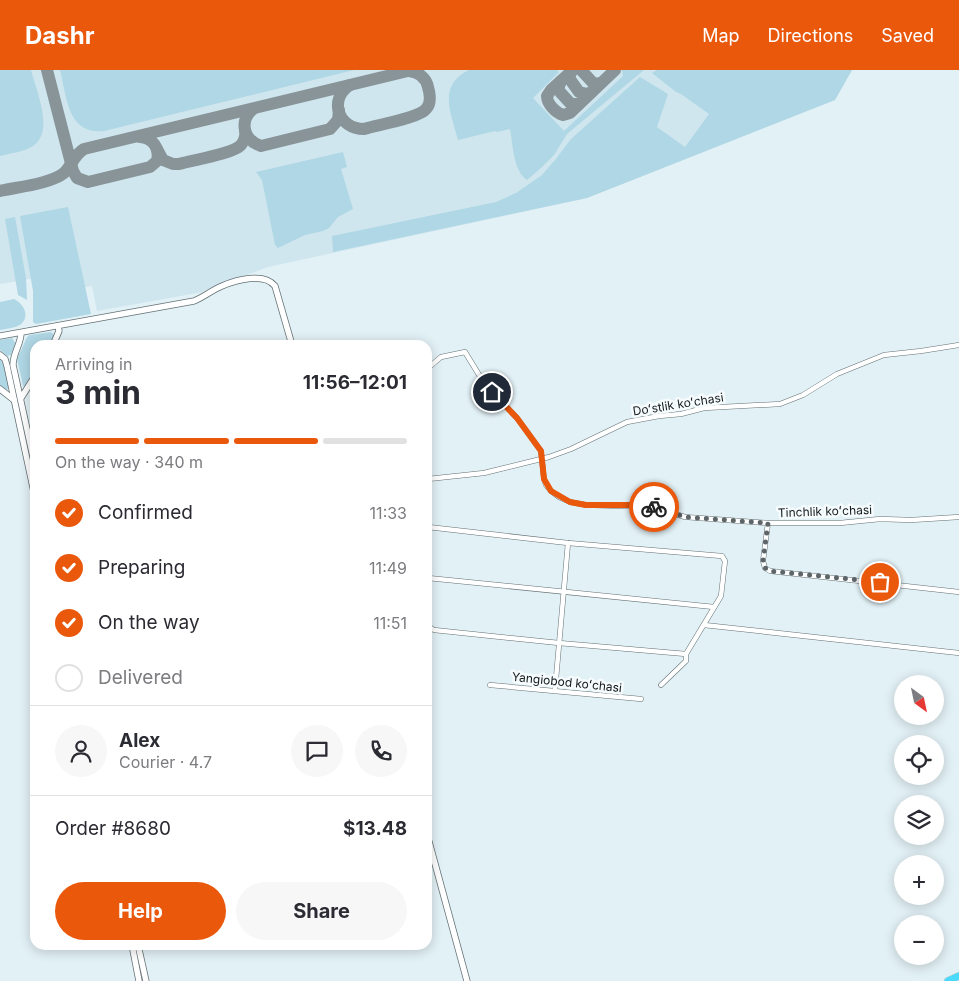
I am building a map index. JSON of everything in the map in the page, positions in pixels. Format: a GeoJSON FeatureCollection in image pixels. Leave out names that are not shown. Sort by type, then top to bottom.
{"type":"FeatureCollection","features":[{"type":"Feature","properties":{"kind":"highway"},"geometry":{"type":"LineString","coordinates":[[948,981],[959,976]]}},
{"type":"Feature","properties":{"kind":"street"},"geometry":{"type":"LineString","coordinates":[[0,336],[194,301],[222,286],[260,278],[269,280],[275,286],[291,340]]}},
{"type":"Feature","properties":{"kind":"street"},"geometry":{"type":"LineString","coordinates":[[57,340],[58,326]]}},
{"type":"Feature","properties":{"kind":"street"},"geometry":{"type":"LineString","coordinates":[[20,333],[21,339],[13,358],[13,365],[30,468]]}},
{"type":"Feature","properties":{"kind":"street","name":"Doʻstlik koʻchasi"},"geometry":{"type":"LineString","coordinates":[[432,479],[484,473],[542,458],[571,449],[627,422],[681,414],[704,408],[780,404],[803,395],[837,374],[884,355],[959,345]]}},
{"type":"Feature","properties":{"kind":"street"},"geometry":{"type":"LineString","coordinates":[[432,365],[441,358],[464,352],[492,392],[521,423],[541,451],[542,458]]}},
{"type":"Feature","properties":{"kind":"street"},"geometry":{"type":"LineString","coordinates":[[0,355],[8,366],[30,446]]}},
{"type":"Feature","properties":{"kind":"street"},"geometry":{"type":"LineString","coordinates":[[18,399],[30,383]]}},
{"type":"Feature","properties":{"kind":"street"},"geometry":{"type":"LineString","coordinates":[[0,389],[18,399]]}},
{"type":"Feature","properties":{"kind":"street","name":"Tinchlik koʻchasi"},"geometry":{"type":"LineString","coordinates":[[542,458],[544,479],[551,491],[570,502],[586,505],[652,507],[685,517],[768,523],[840,523],[880,519],[912,520],[959,516]]}},
{"type":"Feature","properties":{"kind":"street"},"geometry":{"type":"LineString","coordinates":[[768,523],[763,561],[765,568],[770,571],[959,592]]}},
{"type":"Feature","properties":{"kind":"street"},"geometry":{"type":"LineString","coordinates":[[432,527],[568,543],[723,557],[725,561],[721,596],[686,654],[686,661],[661,685]]}},
{"type":"Feature","properties":{"kind":"street"},"geometry":{"type":"LineString","coordinates":[[555,690],[568,543]]}},
{"type":"Feature","properties":{"kind":"street"},"geometry":{"type":"LineString","coordinates":[[432,578],[714,606]]}},
{"type":"Feature","properties":{"kind":"street"},"geometry":{"type":"LineString","coordinates":[[704,625],[959,652]]}},
{"type":"Feature","properties":{"kind":"street"},"geometry":{"type":"LineString","coordinates":[[432,629],[560,643],[686,654]]}},
{"type":"Feature","properties":{"kind":"street","name":"Yangiobod koʻchasi"},"geometry":{"type":"LineString","coordinates":[[490,685],[641,699]]}},
{"type":"Feature","properties":{"kind":"street"},"geometry":{"type":"LineString","coordinates":[[432,853],[467,981]]}},
{"type":"Feature","properties":{"kind":"street"},"geometry":{"type":"LineString","coordinates":[[133,950],[139,981]]}},
{"type":"Feature","properties":{"kind":"street"},"geometry":{"type":"LineString","coordinates":[[139,950],[146,981]]}},
{"type":"Feature","properties":{"kind":"shaded area"},"geometry":{"type":"Polygon","coordinates":[[[0,70],[852,70],[835,100],[587,198],[268,267],[203,292],[97,311],[92,286],[51,292],[36,278],[0,284],[0,70]]]}},
{"type":"Feature","properties":{"kind":"shaded area"},"geometry":{"type":"Polygon","coordinates":[[[0,70],[31,70],[40,99],[43,131],[39,140],[33,146],[22,151],[0,156],[0,70]]]}},
{"type":"Feature","properties":{"kind":"shaded area"},"geometry":{"type":"Polygon","coordinates":[[[60,70],[354,70],[104,131],[92,131],[82,127],[71,112],[60,70]]]}},
{"type":"Feature","properties":{"kind":"shaded area"},"geometry":{"type":"Polygon","coordinates":[[[469,70],[557,70],[559,72],[533,98],[564,131],[623,76],[622,70],[644,70],[567,134],[554,155],[527,180],[522,176],[516,164],[510,129],[458,140],[450,110],[450,92],[453,83],[459,76],[469,70]]]}},
{"type":"Feature","properties":{"kind":"shaded area"},"geometry":{"type":"Polygon","coordinates":[[[657,70],[852,70],[835,100],[587,198],[333,252],[332,236],[496,202],[516,193],[542,175],[571,139],[640,77],[668,94],[657,127],[685,147],[709,114],[652,73],[657,70]]]}},
{"type":"Feature","properties":{"kind":"shaded area"},"geometry":{"type":"Polygon","coordinates":[[[343,152],[347,167],[341,169],[353,209],[338,217],[329,228],[305,235],[278,248],[275,245],[262,180],[256,172],[343,152]]]}},
{"type":"Feature","properties":{"kind":"shaded area"},"geometry":{"type":"Polygon","coordinates":[[[68,207],[91,314],[36,324],[33,322],[33,291],[20,216],[68,207]]]}},
{"type":"Feature","properties":{"kind":"shaded area"},"geometry":{"type":"Polygon","coordinates":[[[15,217],[26,278],[27,300],[18,295],[5,219],[15,217]]]}},
{"type":"Feature","properties":{"kind":"shaded area"},"geometry":{"type":"Polygon","coordinates":[[[14,299],[23,307],[26,315],[25,318],[20,325],[0,330],[0,302],[14,299]]]}},
{"type":"Feature","properties":{"kind":"shaded area"},"geometry":{"type":"Polygon","coordinates":[[[51,332],[55,336],[53,340],[30,340],[30,381],[26,386],[23,386],[17,359],[27,337],[51,332]]]}},
{"type":"Feature","properties":{"kind":"shaded area"},"geometry":{"type":"Polygon","coordinates":[[[12,338],[16,344],[11,355],[7,356],[0,350],[0,340],[12,338]]]}},
{"type":"Feature","properties":{"kind":"shaded area"},"geometry":{"type":"Polygon","coordinates":[[[0,359],[4,365],[9,385],[6,390],[0,387],[0,359]]]}},
{"type":"Feature","properties":{"kind":"taxiway"},"geometry":{"type":"LineString","coordinates":[[47,70],[73,171],[77,178],[88,182],[150,167],[157,161],[156,148],[149,139],[140,137]]}},
{"type":"Feature","properties":{"kind":"taxiway"},"geometry":{"type":"LineString","coordinates":[[0,191],[58,177],[64,173],[84,149],[412,70]]}},
{"type":"Feature","properties":{"kind":"taxiway"},"geometry":{"type":"LineString","coordinates":[[573,70],[547,96],[552,108],[563,115],[570,113],[615,70]]}},
{"type":"Feature","properties":{"kind":"taxiway"},"geometry":{"type":"LineString","coordinates":[[581,70],[594,84],[601,83]]}},
{"type":"Feature","properties":{"kind":"taxiway"},"geometry":{"type":"LineString","coordinates":[[350,85],[339,98],[339,112],[342,119],[348,124],[355,128],[364,129],[415,115],[428,107],[430,95],[427,83],[418,74],[409,71]]}},
{"type":"Feature","properties":{"kind":"taxiway"},"geometry":{"type":"LineString","coordinates":[[571,72],[569,78],[579,92],[587,94],[591,92]]}},
{"type":"Feature","properties":{"kind":"taxiway"},"geometry":{"type":"LineString","coordinates":[[561,81],[558,89],[560,92],[571,104],[579,104]]}},
{"type":"Feature","properties":{"kind":"taxiway"},"geometry":{"type":"LineString","coordinates":[[253,109],[246,119],[245,130],[250,139],[261,146],[330,129],[338,120],[339,110]]}},
{"type":"Feature","properties":{"kind":"taxiway"},"geometry":{"type":"LineString","coordinates":[[157,149],[163,160],[179,164],[221,154],[237,148],[243,141],[245,130]]}},
{"type":"Feature","properties":{"kind":"way so far"},"geometry":{"type":"LineString","coordinates":[[654,507],[685,517],[768,523],[763,561],[765,568],[770,571],[880,582]]}},
{"type":"Feature","properties":{"kind":"route"},"geometry":{"type":"LineString","coordinates":[[492,392],[517,418],[541,451],[546,485],[559,497],[570,502],[586,505],[654,507]]}}]}
